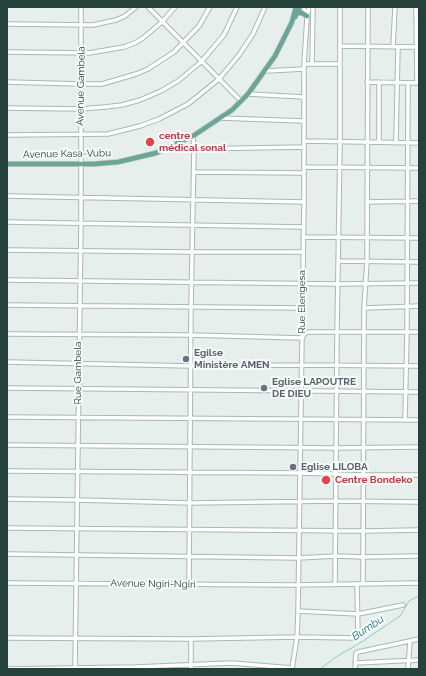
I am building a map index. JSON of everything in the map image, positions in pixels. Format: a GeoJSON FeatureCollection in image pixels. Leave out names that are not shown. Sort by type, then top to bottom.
{"type":"FeatureCollection","features":[{"type":"Feature","properties":{"kind":"main road","name":"Avenue Kasa-Vubu"},"geometry":{"type":"LineString","coordinates":[[7,164],[81,164],[130,160],[156,153],[193,136],[220,118],[248,94],[266,71],[275,56],[292,22],[296,7]]}},
{"type":"Feature","properties":{"kind":"main road"},"geometry":{"type":"LineString","coordinates":[[292,22],[302,7]]}},
{"type":"Feature","properties":{"kind":"main road"},"geometry":{"type":"LineString","coordinates":[[298,13],[302,12],[307,17]]}},
{"type":"Feature","properties":{"kind":"street","name":"Avenue Gambela"},"geometry":{"type":"LineString","coordinates":[[81,7],[81,164]]}},
{"type":"Feature","properties":{"kind":"street"},"geometry":{"type":"LineString","coordinates":[[7,24],[93,25],[116,20],[125,16],[136,7]]}},
{"type":"Feature","properties":{"kind":"street"},"geometry":{"type":"LineString","coordinates":[[148,7],[241,101]]}},
{"type":"Feature","properties":{"kind":"street"},"geometry":{"type":"LineString","coordinates":[[7,52],[81,52],[111,50],[135,43],[162,22],[175,7]]}},
{"type":"Feature","properties":{"kind":"street"},"geometry":{"type":"LineString","coordinates":[[7,82],[81,84],[111,82],[136,74],[174,52],[199,26],[210,7]]}},
{"type":"Feature","properties":{"kind":"street"},"geometry":{"type":"LineString","coordinates":[[7,108],[80,109],[122,105],[140,100],[161,91],[178,81],[202,62],[224,35],[237,7]]}},
{"type":"Feature","properties":{"kind":"street"},"geometry":{"type":"LineString","coordinates":[[7,135],[108,134],[151,123],[188,104],[219,79],[239,55],[253,34],[265,7]]}},
{"type":"Feature","properties":{"kind":"street"},"geometry":{"type":"LineString","coordinates":[[302,7],[307,17]]}},
{"type":"Feature","properties":{"kind":"street","name":"Rue Elengesa"},"geometry":{"type":"LineString","coordinates":[[292,668],[297,637],[298,611],[302,391],[302,283],[304,237],[304,64],[309,7]]}},
{"type":"Feature","properties":{"kind":"street"},"geometry":{"type":"LineString","coordinates":[[312,64],[313,7]]}},
{"type":"Feature","properties":{"kind":"street"},"geometry":{"type":"LineString","coordinates":[[335,585],[340,7]]}},
{"type":"Feature","properties":{"kind":"street"},"geometry":{"type":"LineString","coordinates":[[363,584],[364,308],[367,237],[366,142],[368,7]]}},
{"type":"Feature","properties":{"kind":"street"},"geometry":{"type":"LineString","coordinates":[[393,47],[395,7]]}},
{"type":"Feature","properties":{"kind":"street"},"geometry":{"type":"LineString","coordinates":[[367,82],[418,83],[416,7]]}},
{"type":"Feature","properties":{"kind":"street"},"geometry":{"type":"LineString","coordinates":[[340,46],[418,47]]}},
{"type":"Feature","properties":{"kind":"street"},"geometry":{"type":"LineString","coordinates":[[396,142],[398,46]]}},
{"type":"Feature","properties":{"kind":"street"},"geometry":{"type":"LineString","coordinates":[[304,64],[340,64]]}},
{"type":"Feature","properties":{"kind":"street"},"geometry":{"type":"LineString","coordinates":[[266,71],[304,69]]}},
{"type":"Feature","properties":{"kind":"street"},"geometry":{"type":"LineString","coordinates":[[379,82],[379,142]]}},
{"type":"Feature","properties":{"kind":"street"},"geometry":{"type":"LineString","coordinates":[[405,420],[407,332],[408,83]]}},
{"type":"Feature","properties":{"kind":"street"},"geometry":{"type":"LineString","coordinates":[[248,94],[304,97]]}},
{"type":"Feature","properties":{"kind":"street"},"geometry":{"type":"LineString","coordinates":[[220,118],[304,121]]}},
{"type":"Feature","properties":{"kind":"street"},"geometry":{"type":"LineString","coordinates":[[189,584],[191,282],[194,200],[193,136]]}},
{"type":"Feature","properties":{"kind":"street"},"geometry":{"type":"LineString","coordinates":[[304,141],[419,143]]}},
{"type":"Feature","properties":{"kind":"street"},"geometry":{"type":"LineString","coordinates":[[194,149],[304,147]]}},
{"type":"Feature","properties":{"kind":"street","name":"Rue Gambela"},"geometry":{"type":"LineString","coordinates":[[75,583],[79,389],[78,363],[81,164]]}},
{"type":"Feature","properties":{"kind":"street"},"geometry":{"type":"LineString","coordinates":[[304,167],[419,168]]}},
{"type":"Feature","properties":{"kind":"street"},"geometry":{"type":"LineString","coordinates":[[194,172],[304,173]]}},
{"type":"Feature","properties":{"kind":"street"},"geometry":{"type":"LineString","coordinates":[[7,196],[304,202]]}},
{"type":"Feature","properties":{"kind":"street"},"geometry":{"type":"LineString","coordinates":[[367,202],[419,201]]}},
{"type":"Feature","properties":{"kind":"street"},"geometry":{"type":"LineString","coordinates":[[7,222],[304,227]]}},
{"type":"Feature","properties":{"kind":"street"},"geometry":{"type":"LineString","coordinates":[[304,237],[419,238]]}},
{"type":"Feature","properties":{"kind":"street"},"geometry":{"type":"LineString","coordinates":[[7,250],[303,252]]}},
{"type":"Feature","properties":{"kind":"street"},"geometry":{"type":"LineString","coordinates":[[338,261],[419,262]]}},
{"type":"Feature","properties":{"kind":"street"},"geometry":{"type":"LineString","coordinates":[[7,280],[366,285],[419,283]]}},
{"type":"Feature","properties":{"kind":"street"},"geometry":{"type":"LineString","coordinates":[[7,305],[302,308]]}},
{"type":"Feature","properties":{"kind":"street"},"geometry":{"type":"LineString","coordinates":[[364,308],[419,306]]}},
{"type":"Feature","properties":{"kind":"street"},"geometry":{"type":"LineString","coordinates":[[7,334],[191,335],[302,338],[305,333],[309,332],[419,332]]}},
{"type":"Feature","properties":{"kind":"street"},"geometry":{"type":"LineString","coordinates":[[7,362],[191,366],[419,366]]}},
{"type":"Feature","properties":{"kind":"street"},"geometry":{"type":"LineString","coordinates":[[7,388],[190,391],[419,392]]}},
{"type":"Feature","properties":{"kind":"street"},"geometry":{"type":"LineString","coordinates":[[7,417],[419,420]]}},
{"type":"Feature","properties":{"kind":"street"},"geometry":{"type":"LineString","coordinates":[[7,445],[336,448],[419,447]]}},
{"type":"Feature","properties":{"kind":"street"},"geometry":{"type":"LineString","coordinates":[[7,471],[419,475]]}},
{"type":"Feature","properties":{"kind":"street"},"geometry":{"type":"LineString","coordinates":[[7,499],[190,503],[336,501],[419,502]]}},
{"type":"Feature","properties":{"kind":"street"},"geometry":{"type":"LineString","coordinates":[[7,528],[364,531],[419,530]]}},
{"type":"Feature","properties":{"kind":"street"},"geometry":{"type":"LineString","coordinates":[[7,554],[298,558],[336,556],[419,556]]}},
{"type":"Feature","properties":{"kind":"street","name":"Avenue Ngiri-Ngiri"},"geometry":{"type":"LineString","coordinates":[[7,583],[298,585],[419,583]]}},
{"type":"Feature","properties":{"kind":"street"},"geometry":{"type":"LineString","coordinates":[[75,583],[75,669]]}},
{"type":"Feature","properties":{"kind":"street"},"geometry":{"type":"LineString","coordinates":[[7,638],[356,638],[358,636],[357,584]]}},
{"type":"Feature","properties":{"kind":"street"},"geometry":{"type":"LineString","coordinates":[[298,611],[358,614],[403,605]]}},
{"type":"Feature","properties":{"kind":"street"},"geometry":{"type":"LineString","coordinates":[[355,669],[358,652],[419,638]]}},
{"type":"Feature","properties":{"kind":"street"},"geometry":{"type":"LineString","coordinates":[[191,639],[191,669]]}},
{"type":"Feature","properties":{"kind":"street"},"geometry":{"type":"LineString","coordinates":[[408,669],[410,640]]}},
{"type":"Feature","properties":{"kind":"street"},"geometry":{"type":"LineString","coordinates":[[355,663],[419,660]]}},
{"type":"Feature","properties":{"kind":"street"},"geometry":{"type":"LineString","coordinates":[[7,669],[75,669],[232,663],[292,668]]}},
{"type":"Feature","properties":{"kind":"shaded area","name":"Centre Bondeko"},"geometry":{"type":"Polygon","coordinates":[[[323,476],[330,476],[329,484],[322,485],[323,476]]]}},
{"type":"Feature","properties":{"kind":"waterway","name":"Bumbu"},"geometry":{"type":"LineString","coordinates":[[320,669],[400,616],[409,601],[419,596]]}},
{"type":"Feature","properties":{"kind":"place","name":"centre médical sonal"},"geometry":{"type":"Point","coordinates":[150,142]}},
{"type":"Feature","properties":{"kind":"place","name":"Egilse Ministère AMEN"},"geometry":{"type":"Point","coordinates":[186,359]}},
{"type":"Feature","properties":{"kind":"place","name":"Eglise LAPOUTRE DE DIEU"},"geometry":{"type":"Point","coordinates":[264,388]}},
{"type":"Feature","properties":{"kind":"place","name":"Eglise LILOBA"},"geometry":{"type":"Point","coordinates":[293,467]}},
{"type":"Feature","properties":{"kind":"place","name":"Centre Bondeko"},"geometry":{"type":"Point","coordinates":[326,480]}}]}
